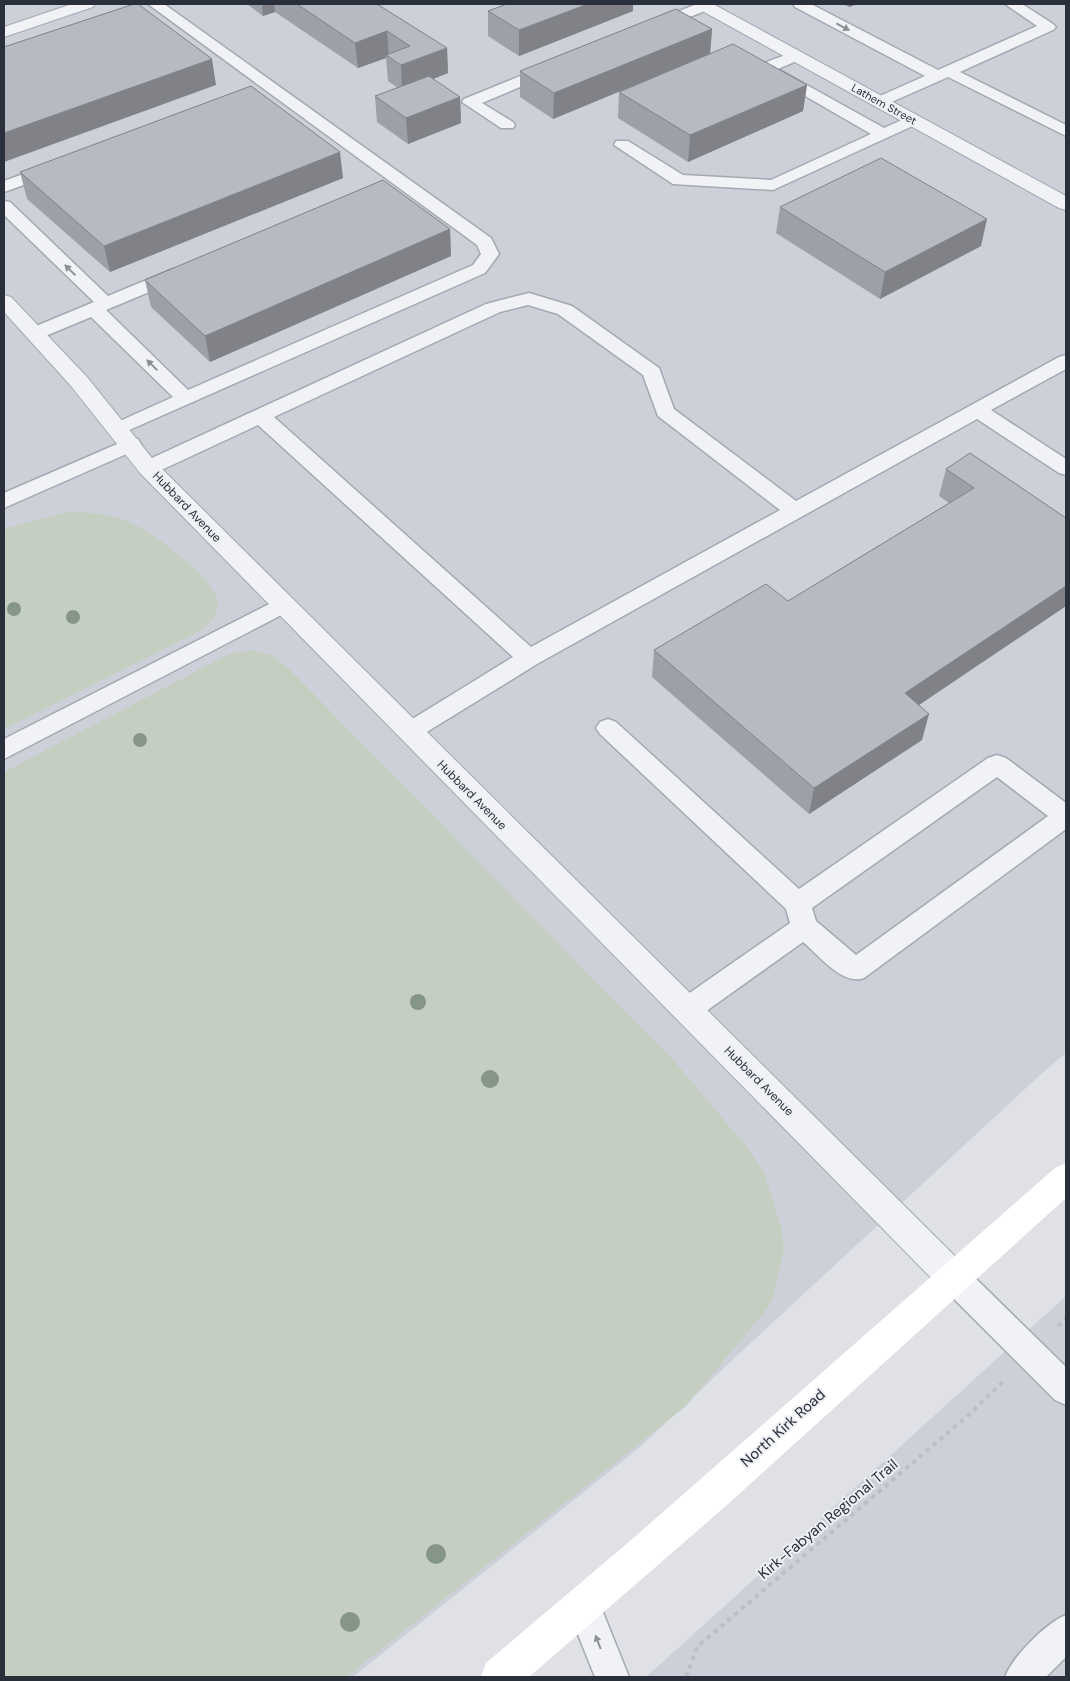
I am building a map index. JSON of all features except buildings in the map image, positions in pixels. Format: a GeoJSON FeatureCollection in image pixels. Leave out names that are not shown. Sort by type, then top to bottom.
{"type":"FeatureCollection","features":[{"type":"Feature","properties":{"kind":"street"},"geometry":{"type":"LineString","coordinates":[[4,32],[87,4]]}},
{"type":"Feature","properties":{"kind":"street","name":"Lathem Street"},"geometry":{"type":"LineString","coordinates":[[703,5],[1066,204]]}},
{"type":"Feature","properties":{"kind":"street","name":"Hubbard Avenue"},"geometry":{"type":"LineString","coordinates":[[4,303],[36,333],[148,468],[953,1277]]}},
{"type":"Feature","properties":{"kind":"street","name":"North Kirk Road"},"geometry":{"type":"LineString","coordinates":[[500,1677],[584,1607],[1066,1178]]}},
{"type":"Feature","properties":{"kind":"lane"},"geometry":{"type":"LineString","coordinates":[[800,4],[941,73],[1066,131]]}},
{"type":"Feature","properties":{"kind":"lane"},"geometry":{"type":"LineString","coordinates":[[879,102],[1048,27],[1012,4]]}},
{"type":"Feature","properties":{"kind":"lane"},"geometry":{"type":"LineString","coordinates":[[642,32],[703,5]]}},
{"type":"Feature","properties":{"kind":"lane"},"geometry":{"type":"LineString","coordinates":[[4,501],[124,437],[186,399],[479,268],[490,254],[485,242],[269,86],[160,12]]}},
{"type":"Feature","properties":{"kind":"lane"},"geometry":{"type":"LineString","coordinates":[[796,56],[765,68],[884,134]]}},
{"type":"Feature","properties":{"kind":"lane"},"geometry":{"type":"LineString","coordinates":[[506,126],[470,102],[569,61]]}},
{"type":"Feature","properties":{"kind":"lane"},"geometry":{"type":"LineString","coordinates":[[251,93],[269,86]]}},
{"type":"Feature","properties":{"kind":"lane"},"geometry":{"type":"LineString","coordinates":[[622,145],[678,180],[773,185],[913,120]]}},
{"type":"Feature","properties":{"kind":"lane"},"geometry":{"type":"LineString","coordinates":[[4,187],[68,163]]}},
{"type":"Feature","properties":{"kind":"lane"},"geometry":{"type":"LineString","coordinates":[[381,189],[399,181]]}},
{"type":"Feature","properties":{"kind":"lane"},"geometry":{"type":"LineString","coordinates":[[4,206],[186,399]]}},
{"type":"Feature","properties":{"kind":"lane"},"geometry":{"type":"LineString","coordinates":[[36,333],[197,266]]}},
{"type":"Feature","properties":{"kind":"lane"},"geometry":{"type":"LineString","coordinates":[[148,468],[493,308],[529,300],[565,310],[652,372],[664,412],[795,511]]}},
{"type":"Feature","properties":{"kind":"lane"},"geometry":{"type":"LineString","coordinates":[[409,732],[529,658],[1066,361]]}},
{"type":"Feature","properties":{"kind":"lane"},"geometry":{"type":"LineString","coordinates":[[977,410],[1066,468]]}},
{"type":"Feature","properties":{"kind":"lane"},"geometry":{"type":"LineString","coordinates":[[260,416],[529,658]]}},
{"type":"Feature","properties":{"kind":"lane"},"geometry":{"type":"LineString","coordinates":[[4,750],[283,605]]}},
{"type":"Feature","properties":{"kind":"lane"},"geometry":{"type":"LineString","coordinates":[[608,728],[801,916],[855,970],[1066,816],[997,764],[801,916],[688,1009]]}},
{"type":"Feature","properties":{"kind":"lane"},"geometry":{"type":"LineString","coordinates":[[953,1277],[1066,1389]]}},
{"type":"Feature","properties":{"kind":"lane"},"geometry":{"type":"LineString","coordinates":[[584,1607],[612,1677]]}},
{"type":"Feature","properties":{"kind":"lane"},"geometry":{"type":"LineString","coordinates":[[1022,1677],[1066,1632]]}},
{"type":"Feature","properties":{"kind":"path","name":"Kirk-Fabyan Regional Trail"},"geometry":{"type":"LineString","coordinates":[[686,1677],[698,1648],[998,1388]]}},
{"type":"Feature","properties":{"kind":"shaded area"},"geometry":{"type":"Polygon","coordinates":[[[4,4],[1066,4],[1066,1053],[640,1447],[353,1677],[4,1677],[4,4]]]}},
{"type":"Feature","properties":{"kind":"shaded area"},"geometry":{"type":"Polygon","coordinates":[[[1066,1296],[1066,1677],[646,1677],[707,1622],[1066,1296]]]}},
{"type":"Feature","properties":{"kind":"green space"},"geometry":{"type":"Polygon","coordinates":[[[68,512],[111,516],[125,520],[149,533],[181,557],[208,583],[216,595],[217,611],[209,623],[194,634],[4,729],[4,529],[68,512]]]}},
{"type":"Feature","properties":{"kind":"green space"},"geometry":{"type":"Polygon","coordinates":[[[252,650],[271,655],[287,667],[674,1061],[748,1148],[764,1173],[781,1226],[784,1249],[774,1294],[767,1309],[686,1406],[346,1677],[4,1677],[4,772],[229,654],[252,650]]]}}]}
